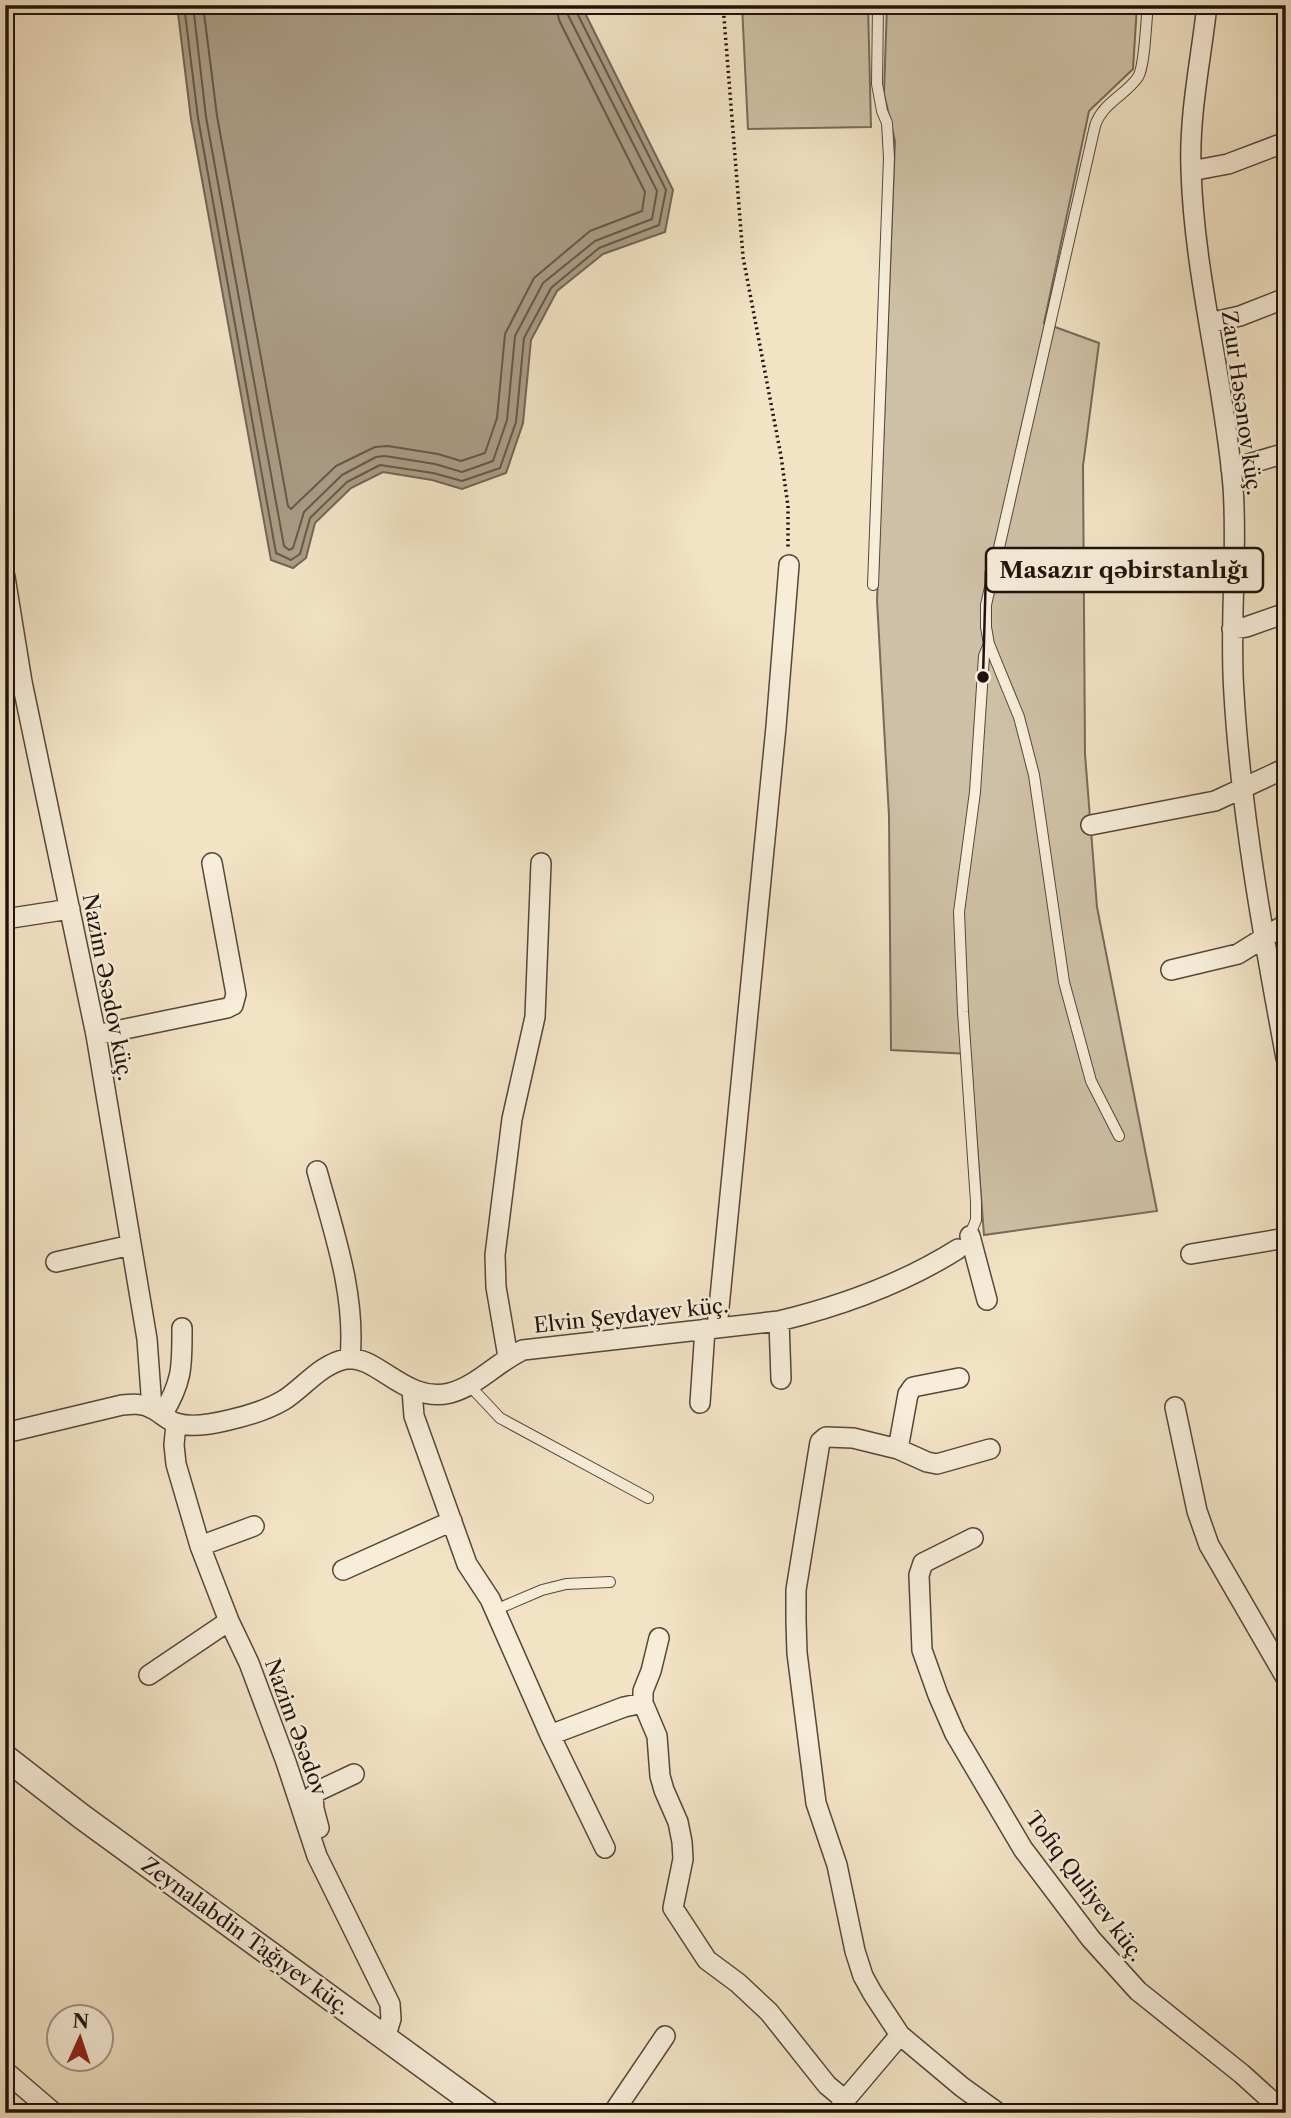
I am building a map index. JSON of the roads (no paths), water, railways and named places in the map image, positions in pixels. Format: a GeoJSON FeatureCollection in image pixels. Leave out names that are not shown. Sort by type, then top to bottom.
{"type":"FeatureCollection","features":[{"type":"Feature","properties":{"kind":"street","name":"Zaur Həsənov küç."},"geometry":{"type":"LineString","coordinates":[[1207,5],[1194,96],[1191,171],[1196,237],[1233,490],[1234,692],[1243,788],[1286,1058]]}},
{"type":"Feature","properties":{"kind":"street"},"geometry":{"type":"LineString","coordinates":[[1191,171],[1228,164],[1286,142]]}},
{"type":"Feature","properties":{"kind":"street"},"geometry":{"type":"LineString","coordinates":[[1209,323],[1240,316],[1286,298]]}},
{"type":"Feature","properties":{"kind":"street"},"geometry":{"type":"LineString","coordinates":[[1231,469],[1286,453]]}},
{"type":"Feature","properties":{"kind":"street"},"geometry":{"type":"LineString","coordinates":[[700,1403],[711,1328],[775,740],[789,565]]}},
{"type":"Feature","properties":{"kind":"street","name":"Nazim Əsədov küç."},"geometry":{"type":"LineString","coordinates":[[5,577],[22,682],[96,1035],[147,1339],[163,1416]]}},
{"type":"Feature","properties":{"kind":"street"},"geometry":{"type":"LineString","coordinates":[[1233,629],[1286,613]]}},
{"type":"Feature","properties":{"kind":"street"},"geometry":{"type":"LineString","coordinates":[[1091,825],[1215,801],[1286,768]]}},
{"type":"Feature","properties":{"kind":"street"},"geometry":{"type":"LineString","coordinates":[[96,1035],[227,1009],[233,1005],[236,994],[212,863]]}},
{"type":"Feature","properties":{"kind":"street"},"geometry":{"type":"LineString","coordinates":[[508,1357],[496,1287],[495,1255],[512,1119],[535,1017],[541,863]]}},
{"type":"Feature","properties":{"kind":"street"},"geometry":{"type":"LineString","coordinates":[[5,919],[69,909]]}},
{"type":"Feature","properties":{"kind":"street"},"geometry":{"type":"LineString","coordinates":[[1171,970],[1238,954],[1286,924]]}},
{"type":"Feature","properties":{"kind":"street"},"geometry":{"type":"LineString","coordinates":[[5,1433],[122,1405],[137,1404],[163,1416],[202,1425],[254,1413],[284,1399],[320,1371],[349,1359],[352,1332],[346,1279],[317,1171]]}},
{"type":"Feature","properties":{"kind":"street"},"geometry":{"type":"LineString","coordinates":[[1191,1254],[1286,1238]]}},
{"type":"Feature","properties":{"kind":"street"},"geometry":{"type":"LineString","coordinates":[[964,1242],[987,1300]]}},
{"type":"Feature","properties":{"kind":"street","name":"Elvin Şeydayev küç."},"geometry":{"type":"LineString","coordinates":[[349,1359],[363,1360],[412,1390],[446,1394],[469,1385],[508,1357],[540,1346],[779,1321],[869,1293],[964,1242]]}},
{"type":"Feature","properties":{"kind":"street"},"geometry":{"type":"LineString","coordinates":[[56,1262],[131,1245]]}},
{"type":"Feature","properties":{"kind":"street"},"geometry":{"type":"LineString","coordinates":[[779,1321],[781,1379]]}},
{"type":"Feature","properties":{"kind":"street"},"geometry":{"type":"LineString","coordinates":[[163,1416],[176,1393],[182,1372],[182,1328]]}},
{"type":"Feature","properties":{"kind":"street"},"geometry":{"type":"LineString","coordinates":[[898,1449],[908,1394],[913,1387],[959,1378]]}},
{"type":"Feature","properties":{"kind":"street"},"geometry":{"type":"LineString","coordinates":[[412,1390],[414,1416],[467,1564],[495,1610],[550,1735],[605,1848]]}},
{"type":"Feature","properties":{"kind":"street"},"geometry":{"type":"LineString","coordinates":[[1175,1407],[1197,1511],[1209,1545],[1286,1678]]}},
{"type":"Feature","properties":{"kind":"street","name":"Nazim Əsədov"},"geometry":{"type":"LineString","coordinates":[[163,1416],[174,1445],[176,1464],[200,1546],[282,1749],[317,1856],[390,2004],[391,2019],[385,2038]]}},
{"type":"Feature","properties":{"kind":"street"},"geometry":{"type":"LineString","coordinates":[[990,1448],[937,1464],[898,1449],[853,1438],[826,1437],[820,1442],[796,1590],[796,1619],[797,1653],[816,1803],[837,1865],[863,1976],[900,2035],[998,2113]]}},
{"type":"Feature","properties":{"kind":"street"},"geometry":{"type":"LineString","coordinates":[[343,1570],[452,1521]]}},
{"type":"Feature","properties":{"kind":"street"},"geometry":{"type":"LineString","coordinates":[[200,1546],[254,1526]]}},
{"type":"Feature","properties":{"kind":"street","name":"Tofiq Quliyev küç."},"geometry":{"type":"LineString","coordinates":[[973,1538],[923,1563],[919,1575],[922,1650],[956,1734],[1023,1849],[1091,1939],[1138,1991],[1242,2074],[1285,2113]]}},
{"type":"Feature","properties":{"kind":"street"},"geometry":{"type":"LineString","coordinates":[[149,1675],[229,1621]]}},
{"type":"Feature","properties":{"kind":"street"},"geometry":{"type":"LineString","coordinates":[[659,1638],[643,1691],[643,1703],[657,1736],[660,1776],[678,1822],[682,1842],[683,1859],[673,1908],[707,1960],[738,1983],[769,2012],[841,2106],[900,2035]]}},
{"type":"Feature","properties":{"kind":"street"},"geometry":{"type":"LineString","coordinates":[[550,1735],[624,1707],[643,1703]]}},
{"type":"Feature","properties":{"kind":"street","name":"Zeynalabdin Tağıyev küç."},"geometry":{"type":"LineString","coordinates":[[5,1757],[81,1816],[488,2113]]}},
{"type":"Feature","properties":{"kind":"street"},"geometry":{"type":"LineString","coordinates":[[317,1856],[321,1833],[313,1796],[354,1774]]}},
{"type":"Feature","properties":{"kind":"street"},"geometry":{"type":"LineString","coordinates":[[613,2113],[665,2036]]}},
{"type":"Feature","properties":{"kind":"street"},"geometry":{"type":"LineString","coordinates":[[5,2071],[54,2113]]}},
{"type":"Feature","properties":{"kind":"lane"},"geometry":{"type":"LineString","coordinates":[[873,585],[889,158],[887,123],[877,84],[878,5]]}},
{"type":"Feature","properties":{"kind":"lane"},"geometry":{"type":"LineString","coordinates":[[1119,1136],[1091,1081],[1064,982],[1034,775],[1019,717],[989,644],[986,605],[1095,126],[1104,109],[1133,83],[1141,71],[1148,5]]}},
{"type":"Feature","properties":{"kind":"lane"},"geometry":{"type":"LineString","coordinates":[[964,1242],[976,1220],[976,1202],[959,912],[975,792],[984,656],[989,644]]}},
{"type":"Feature","properties":{"kind":"lane"},"geometry":{"type":"LineString","coordinates":[[469,1385],[500,1418],[648,1498]]}},
{"type":"Feature","properties":{"kind":"lane"},"geometry":{"type":"LineString","coordinates":[[495,1610],[542,1590],[566,1584],[611,1582]]}},
{"type":"Feature","properties":{"kind":"water"},"geometry":{"type":"Polygon","coordinates":[[[177,5],[581,5],[673,190],[665,232],[603,254],[557,291],[531,340],[523,423],[506,473],[462,489],[432,480],[383,472],[351,488],[315,523],[306,558],[293,568],[271,560],[191,119],[177,5]]]}},
{"type":"Feature","properties":{"kind":"place","name":"Masazır qəbirstanlığı"},"geometry":{"type":"Point","coordinates":[983,677]}}]}
